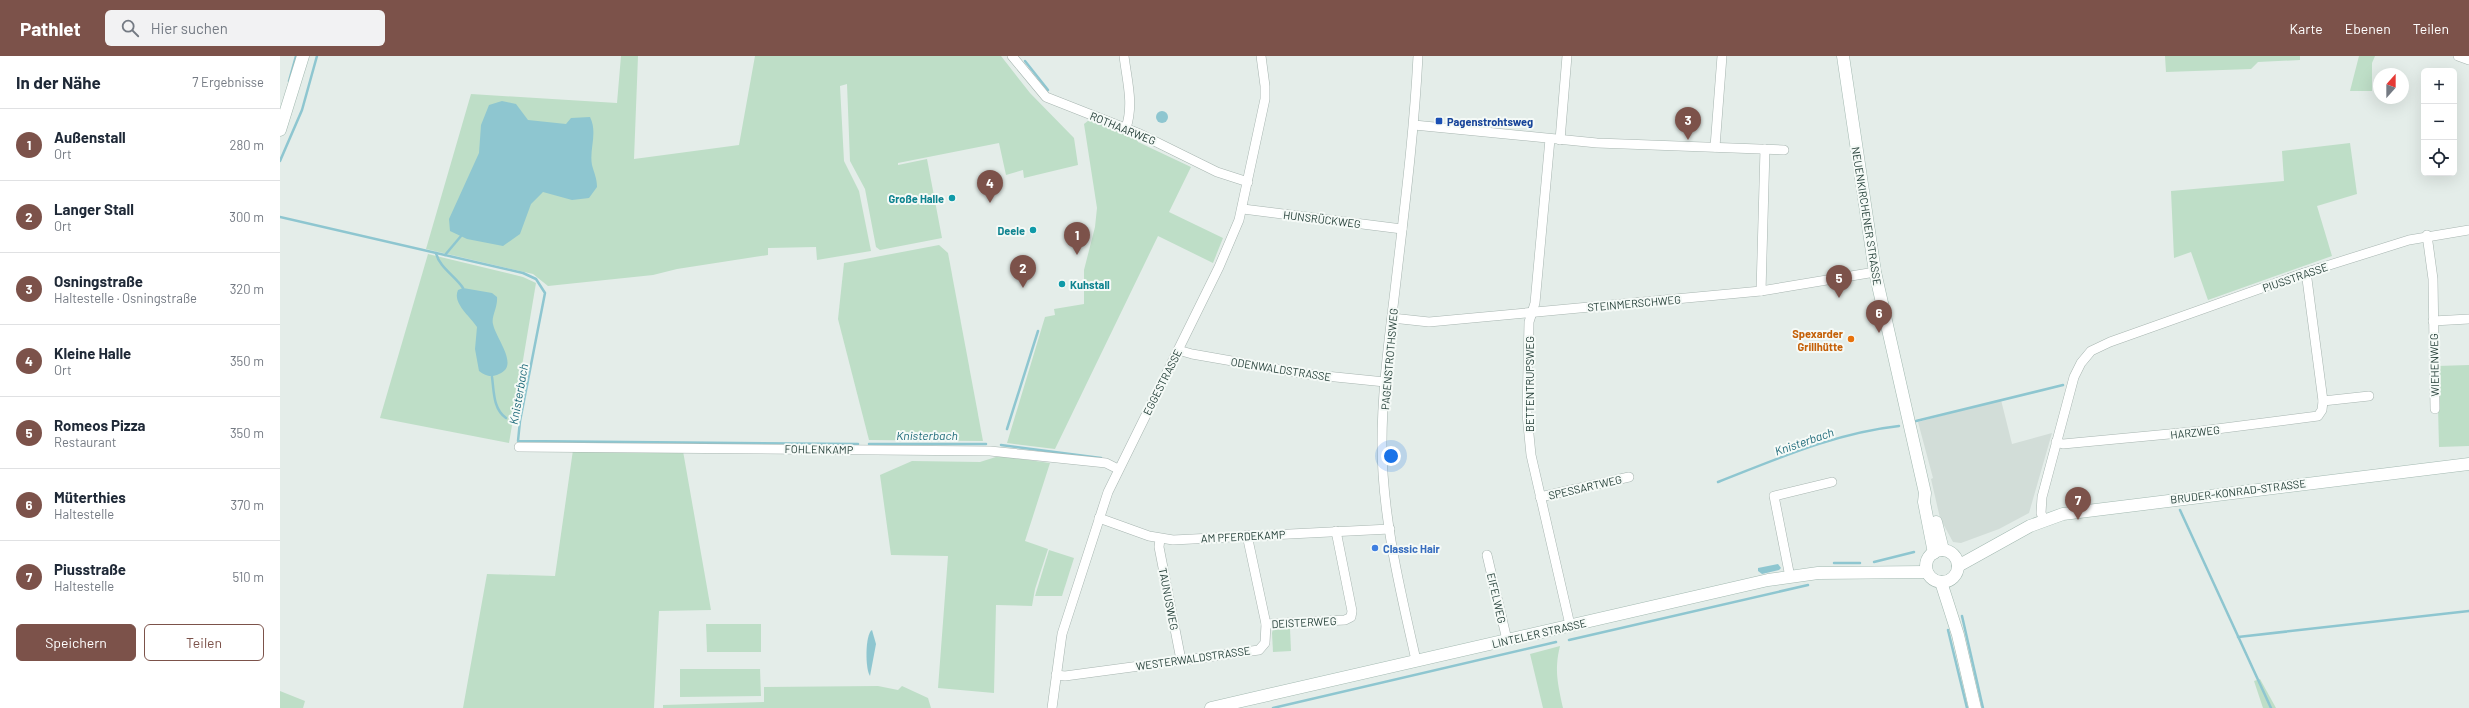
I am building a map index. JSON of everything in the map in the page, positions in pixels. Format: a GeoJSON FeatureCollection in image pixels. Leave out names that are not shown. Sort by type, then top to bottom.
{"type":"FeatureCollection","features":[{"type":"Feature","properties":{"kind":"street"},"geometry":{"type":"LineString","coordinates":[[280,130],[303,56]]}},
{"type":"Feature","properties":{"kind":"street","name":"ROTHAARWEG"},"geometry":{"type":"LineString","coordinates":[[1012,56],[1046,97],[1126,128],[1217,172],[1248,182]]}},
{"type":"Feature","properties":{"kind":"street"},"geometry":{"type":"LineString","coordinates":[[1124,56],[1131,103],[1126,128]]}},
{"type":"Feature","properties":{"kind":"street","name":"EGGESTRASSE"},"geometry":{"type":"LineString","coordinates":[[1052,708],[1062,634],[1099,518],[1118,469],[1219,267],[1242,209],[1264,98],[1265,86],[1261,56]]}},
{"type":"Feature","properties":{"kind":"street","name":"PAGENSTROTHSWEG"},"geometry":{"type":"LineString","coordinates":[[1416,660],[1400,590],[1390,529],[1383,470],[1385,382],[1414,125],[1418,56]]}},
{"type":"Feature","properties":{"kind":"street","name":"BETTENTRUPSWEG"},"geometry":{"type":"LineString","coordinates":[[1567,56],[1555,139],[1535,303],[1529,322],[1527,414],[1531,456],[1570,625]]}},
{"type":"Feature","properties":{"kind":"street"},"geometry":{"type":"LineString","coordinates":[[1714,147],[1722,56]]}},
{"type":"Feature","properties":{"kind":"street","name":"NEUENKIRCHENER STRASSE"},"geometry":{"type":"LineString","coordinates":[[1842,56],[1875,272],[1925,493],[1924,502],[1939,551]]}},
{"type":"Feature","properties":{"kind":"street"},"geometry":{"type":"LineString","coordinates":[[2458,56],[2469,60]]}},
{"type":"Feature","properties":{"kind":"street"},"geometry":{"type":"LineString","coordinates":[[1414,125],[1597,144],[1784,150]]}},
{"type":"Feature","properties":{"kind":"street"},"geometry":{"type":"LineString","coordinates":[[1761,291],[1765,149]]}},
{"type":"Feature","properties":{"kind":"street","name":"HUNSRÜCKWEG"},"geometry":{"type":"LineString","coordinates":[[1242,209],[1402,229]]}},
{"type":"Feature","properties":{"kind":"street","name":"PIUSSTRASSE"},"geometry":{"type":"LineString","coordinates":[[2044,520],[2041,513],[2042,497],[2074,377],[2081,363],[2091,351],[2110,342],[2304,273],[2427,235],[2469,230]]}},
{"type":"Feature","properties":{"kind":"street","name":"WIEHENWEG"},"geometry":{"type":"LineString","coordinates":[[2427,235],[2433,279],[2435,409]]}},
{"type":"Feature","properties":{"kind":"street","name":"STEINMERSCHWEG"},"geometry":{"type":"LineString","coordinates":[[1392,318],[1429,322],[1761,291],[1875,272]]}},
{"type":"Feature","properties":{"kind":"street"},"geometry":{"type":"LineString","coordinates":[[2304,273],[2307,279],[2323,401],[2369,396]]}},
{"type":"Feature","properties":{"kind":"street","name":"WIEHENWEG"},"geometry":{"type":"LineString","coordinates":[[2433,321],[2469,319]]}},
{"type":"Feature","properties":{"kind":"street","name":"ODENWALDSTRASSE"},"geometry":{"type":"LineString","coordinates":[[1178,350],[1192,354],[1306,374],[1385,382]]}},
{"type":"Feature","properties":{"kind":"street","name":"HARZWEG"},"geometry":{"type":"LineString","coordinates":[[2056,442],[2062,444],[2099,441],[2313,418],[2318,416],[2322,410],[2323,401]]}},
{"type":"Feature","properties":{"kind":"street","name":"FOHLENKAMP"},"geometry":{"type":"LineString","coordinates":[[519,447],[990,451],[1106,463],[1118,469]]}},
{"type":"Feature","properties":{"kind":"street","name":"BRUDER-KONRAD-STRASSE"},"geometry":{"type":"LineString","coordinates":[[1956,561],[2044,520],[2080,511],[2469,464]]}},
{"type":"Feature","properties":{"kind":"street","name":"SPESSARTWEG"},"geometry":{"type":"LineString","coordinates":[[1540,497],[1629,477]]}},
{"type":"Feature","properties":{"kind":"street"},"geometry":{"type":"LineString","coordinates":[[1790,577],[1774,496],[1832,482]]}},
{"type":"Feature","properties":{"kind":"street","name":"AM PFERDEKAMP"},"geometry":{"type":"LineString","coordinates":[[1099,518],[1160,539],[1173,540],[1247,535],[1390,529]]}},
{"type":"Feature","properties":{"kind":"street","name":"DEISTERWEG"},"geometry":{"type":"LineString","coordinates":[[1266,624],[1346,620],[1351,617],[1352,611],[1336,532]]}},
{"type":"Feature","properties":{"kind":"street","name":"WESTERWALDSTRASSE"},"geometry":{"type":"LineString","coordinates":[[1056,675],[1065,676],[1259,650],[1265,643],[1266,624],[1247,535]]}},
{"type":"Feature","properties":{"kind":"street","name":"TAUNUSWEG"},"geometry":{"type":"LineString","coordinates":[[1160,539],[1159,547],[1181,660]]}},
{"type":"Feature","properties":{"kind":"street"},"geometry":{"type":"LineString","coordinates":[[1939,551],[1956,561],[1956,574],[1946,581],[1933,579],[1927,567],[1939,551]]}},
{"type":"Feature","properties":{"kind":"street","name":"EIFELWEG"},"geometry":{"type":"LineString","coordinates":[[1487,555],[1507,640]]}},
{"type":"Feature","properties":{"kind":"street","name":"LINTELER STRASSE"},"geometry":{"type":"LineString","coordinates":[[1211,708],[1570,625],[1790,577],[1818,573],[1868,572],[1879,574],[1927,567]]}},
{"type":"Feature","properties":{"kind":"street"},"geometry":{"type":"LineString","coordinates":[[1946,581],[1975,708]]}},
{"type":"Feature","properties":{"kind":"shaded area"},"geometry":{"type":"Polygon","coordinates":[[[2001,400],[2012,444],[2052,433],[2029,513],[1999,529],[1961,543],[1953,542],[1940,518],[1931,479],[1933,478],[1918,422],[2001,400]]]}},
{"type":"Feature","properties":{"kind":"green space"},"geometry":{"type":"Polygon","coordinates":[[[621,56],[638,56],[634,159],[739,145],[755,56],[1001,56],[1030,93],[1074,138],[1078,165],[1024,178],[1023,170],[1006,175],[999,143],[898,163],[898,165],[927,159],[942,238],[880,250],[876,247],[865,189],[850,161],[847,84],[840,86],[844,161],[859,191],[871,251],[817,260],[816,247],[768,248],[768,255],[677,269],[653,275],[548,286],[533,274],[426,249],[471,94],[617,103],[621,56]]]}},
{"type":"Feature","properties":{"kind":"green space"},"geometry":{"type":"Polygon","coordinates":[[[2165,56],[2300,56],[2300,60],[2258,62],[2251,69],[2166,72],[2165,56]]]}},
{"type":"Feature","properties":{"kind":"green space"},"geometry":{"type":"Polygon","coordinates":[[[2359,56],[2375,56],[2372,63],[2372,91],[2350,91],[2359,56]]]}},
{"type":"Feature","properties":{"kind":"green space"},"geometry":{"type":"Polygon","coordinates":[[[1089,120],[1136,137],[1138,142],[1191,167],[1169,212],[1223,238],[1213,263],[1158,236],[1055,449],[1007,443],[1045,317],[1055,315],[1054,309],[1084,304],[1084,270],[1095,227],[1097,208],[1084,124],[1089,120]]]}},
{"type":"Feature","properties":{"kind":"green space"},"geometry":{"type":"Polygon","coordinates":[[[2350,143],[2357,194],[2317,206],[2332,256],[2208,300],[2191,252],[2174,258],[2171,191],[2284,181],[2282,151],[2350,143]]]}},
{"type":"Feature","properties":{"kind":"green space"},"geometry":{"type":"Polygon","coordinates":[[[939,245],[948,253],[983,441],[869,440],[838,319],[844,263],[939,245]]]}},
{"type":"Feature","properties":{"kind":"green space"},"geometry":{"type":"Polygon","coordinates":[[[428,254],[523,277],[536,283],[509,443],[380,418],[428,254]]]}},
{"type":"Feature","properties":{"kind":"green space"},"geometry":{"type":"Polygon","coordinates":[[[2469,365],[2469,446],[2439,447],[2437,366],[2469,365]]]}},
{"type":"Feature","properties":{"kind":"green space"},"geometry":{"type":"Polygon","coordinates":[[[573,450],[683,451],[711,610],[659,611],[654,708],[463,708],[487,574],[555,576],[573,450]]]}},
{"type":"Feature","properties":{"kind":"green space"},"geometry":{"type":"Polygon","coordinates":[[[999,456],[1050,463],[1025,541],[1048,549],[1035,589],[1032,606],[996,605],[994,693],[938,688],[948,556],[891,555],[880,475],[912,461],[980,462],[999,456]]]}},
{"type":"Feature","properties":{"kind":"green space"},"geometry":{"type":"Polygon","coordinates":[[[1049,550],[1074,558],[1062,596],[1035,596],[1049,550]]]}},
{"type":"Feature","properties":{"kind":"green space"},"geometry":{"type":"Polygon","coordinates":[[[706,624],[761,624],[761,652],[707,652],[706,624]]]}},
{"type":"Feature","properties":{"kind":"green space"},"geometry":{"type":"Polygon","coordinates":[[[1290,628],[1291,651],[1273,652],[1273,629],[1290,628]]]}},
{"type":"Feature","properties":{"kind":"green space"},"geometry":{"type":"Polygon","coordinates":[[[1560,646],[1557,670],[1563,708],[1543,708],[1530,654],[1560,646]]]}},
{"type":"Feature","properties":{"kind":"green space"},"geometry":{"type":"Polygon","coordinates":[[[680,669],[760,669],[761,696],[680,697],[680,669]]]}},
{"type":"Feature","properties":{"kind":"green space"},"geometry":{"type":"Polygon","coordinates":[[[2260,679],[2276,708],[2263,708],[2254,681],[2260,679]]]}},
{"type":"Feature","properties":{"kind":"green space"},"geometry":{"type":"Polygon","coordinates":[[[878,686],[898,690],[902,686],[928,698],[931,708],[663,708],[663,705],[764,702],[764,687],[878,686]]]}},
{"type":"Feature","properties":{"kind":"green space"},"geometry":{"type":"Polygon","coordinates":[[[280,691],[305,701],[303,708],[280,708],[280,691]]]}},
{"type":"Feature","properties":{"kind":"water"},"geometry":{"type":"Polygon","coordinates":[[[502,101],[516,104],[528,120],[566,124],[571,118],[590,117],[593,129],[591,159],[597,187],[589,198],[572,200],[543,192],[531,204],[520,234],[503,246],[467,239],[450,231],[449,219],[479,153],[481,125],[489,105],[502,101]]]}},
{"type":"Feature","properties":{"kind":"water"},"geometry":{"type":"Polygon","coordinates":[[[1160,111],[1164,111],[1168,117],[1164,123],[1160,123],[1156,119],[1156,115],[1160,111]]]}},
{"type":"Feature","properties":{"kind":"water"},"geometry":{"type":"Polygon","coordinates":[[[463,288],[492,293],[497,297],[493,324],[507,359],[505,370],[499,374],[489,376],[479,371],[475,349],[477,327],[457,300],[458,290],[463,288]]]}},
{"type":"Feature","properties":{"kind":"water"},"geometry":{"type":"Polygon","coordinates":[[[1778,564],[1781,568],[1779,570],[1762,574],[1758,571],[1758,568],[1778,564]]]}},
{"type":"Feature","properties":{"kind":"water"},"geometry":{"type":"Polygon","coordinates":[[[872,630],[876,644],[870,676],[867,666],[866,652],[868,638],[872,630]]]}},
{"type":"Feature","properties":{"kind":"waterway"},"geometry":{"type":"LineString","coordinates":[[289,81],[296,56]]}},
{"type":"Feature","properties":{"kind":"waterway"},"geometry":{"type":"LineString","coordinates":[[280,161],[302,110],[317,56]]}},
{"type":"Feature","properties":{"kind":"waterway"},"geometry":{"type":"LineString","coordinates":[[1025,61],[1048,90]]}},
{"type":"Feature","properties":{"kind":"waterway","name":"Knisterbach"},"geometry":{"type":"LineString","coordinates":[[280,217],[523,273],[536,279],[545,293],[520,421],[518,441],[858,444]]}},
{"type":"Feature","properties":{"kind":"waterway"},"geometry":{"type":"LineString","coordinates":[[445,255],[461,236]]}},
{"type":"Feature","properties":{"kind":"waterway"},"geometry":{"type":"LineString","coordinates":[[436,253],[440,263],[463,288]]}},
{"type":"Feature","properties":{"kind":"waterway"},"geometry":{"type":"LineString","coordinates":[[1007,429],[1038,331]]}},
{"type":"Feature","properties":{"kind":"waterway"},"geometry":{"type":"LineString","coordinates":[[492,377],[496,405],[506,418]]}},
{"type":"Feature","properties":{"kind":"waterway","name":"Knisterbach"},"geometry":{"type":"LineString","coordinates":[[1916,421],[2063,385]]}},
{"type":"Feature","properties":{"kind":"waterway","name":"Knisterbach"},"geometry":{"type":"LineString","coordinates":[[1718,482],[1784,456],[1829,441],[1875,429],[1899,426]]}},
{"type":"Feature","properties":{"kind":"waterway","name":"Knisterbach"},"geometry":{"type":"LineString","coordinates":[[869,444],[986,444]]}},
{"type":"Feature","properties":{"kind":"waterway","name":"Knisterbach"},"geometry":{"type":"LineString","coordinates":[[1001,445],[1101,458]]}},
{"type":"Feature","properties":{"kind":"waterway"},"geometry":{"type":"LineString","coordinates":[[2180,510],[2271,708]]}},
{"type":"Feature","properties":{"kind":"waterway"},"geometry":{"type":"LineString","coordinates":[[1874,562],[1914,552]]}},
{"type":"Feature","properties":{"kind":"waterway"},"geometry":{"type":"LineString","coordinates":[[1834,563],[1860,563]]}},
{"type":"Feature","properties":{"kind":"waterway"},"geometry":{"type":"LineString","coordinates":[[1569,640],[1808,585]]}},
{"type":"Feature","properties":{"kind":"waterway"},"geometry":{"type":"LineString","coordinates":[[2238,637],[2469,611]]}},
{"type":"Feature","properties":{"kind":"waterway"},"geometry":{"type":"LineString","coordinates":[[1962,616],[1983,708]]}},
{"type":"Feature","properties":{"kind":"waterway"},"geometry":{"type":"LineString","coordinates":[[1948,630],[1967,708]]}},
{"type":"Feature","properties":{"kind":"waterway"},"geometry":{"type":"LineString","coordinates":[[1273,708],[1556,642]]}},
{"type":"Feature","properties":{"kind":"place","name":"Pagenstrohtsweg"},"geometry":{"type":"Point","coordinates":[1439,121]}},
{"type":"Feature","properties":{"kind":"place","name":"Osningstraße"},"geometry":{"type":"Point","coordinates":[1688,140]}},
{"type":"Feature","properties":{"kind":"place","name":"Große Halle"},"geometry":{"type":"Point","coordinates":[952,198]}},
{"type":"Feature","properties":{"kind":"place","name":"Kleine Halle"},"geometry":{"type":"Point","coordinates":[990,203]}},
{"type":"Feature","properties":{"kind":"place","name":"Deele"},"geometry":{"type":"Point","coordinates":[1033,230]}},
{"type":"Feature","properties":{"kind":"place","name":"Außenstall"},"geometry":{"type":"Point","coordinates":[1077,255]}},
{"type":"Feature","properties":{"kind":"place","name":"Kuhstall"},"geometry":{"type":"Point","coordinates":[1062,284]}},
{"type":"Feature","properties":{"kind":"place","name":"Langer Stall"},"geometry":{"type":"Point","coordinates":[1023,288]}},
{"type":"Feature","properties":{"kind":"place","name":"Romeos Pizza"},"geometry":{"type":"Point","coordinates":[1839,298]}},
{"type":"Feature","properties":{"kind":"place","name":"Müterthies"},"geometry":{"type":"Point","coordinates":[1879,333]}},
{"type":"Feature","properties":{"kind":"place","name":"Spexarder Grillhütte"},"geometry":{"type":"Point","coordinates":[1851,339]}},
{"type":"Feature","properties":{"kind":"place","name":"Piusstraße"},"geometry":{"type":"Point","coordinates":[2078,520]}},
{"type":"Feature","properties":{"kind":"place","name":"Classic Hair"},"geometry":{"type":"Point","coordinates":[1375,548]}}]}
